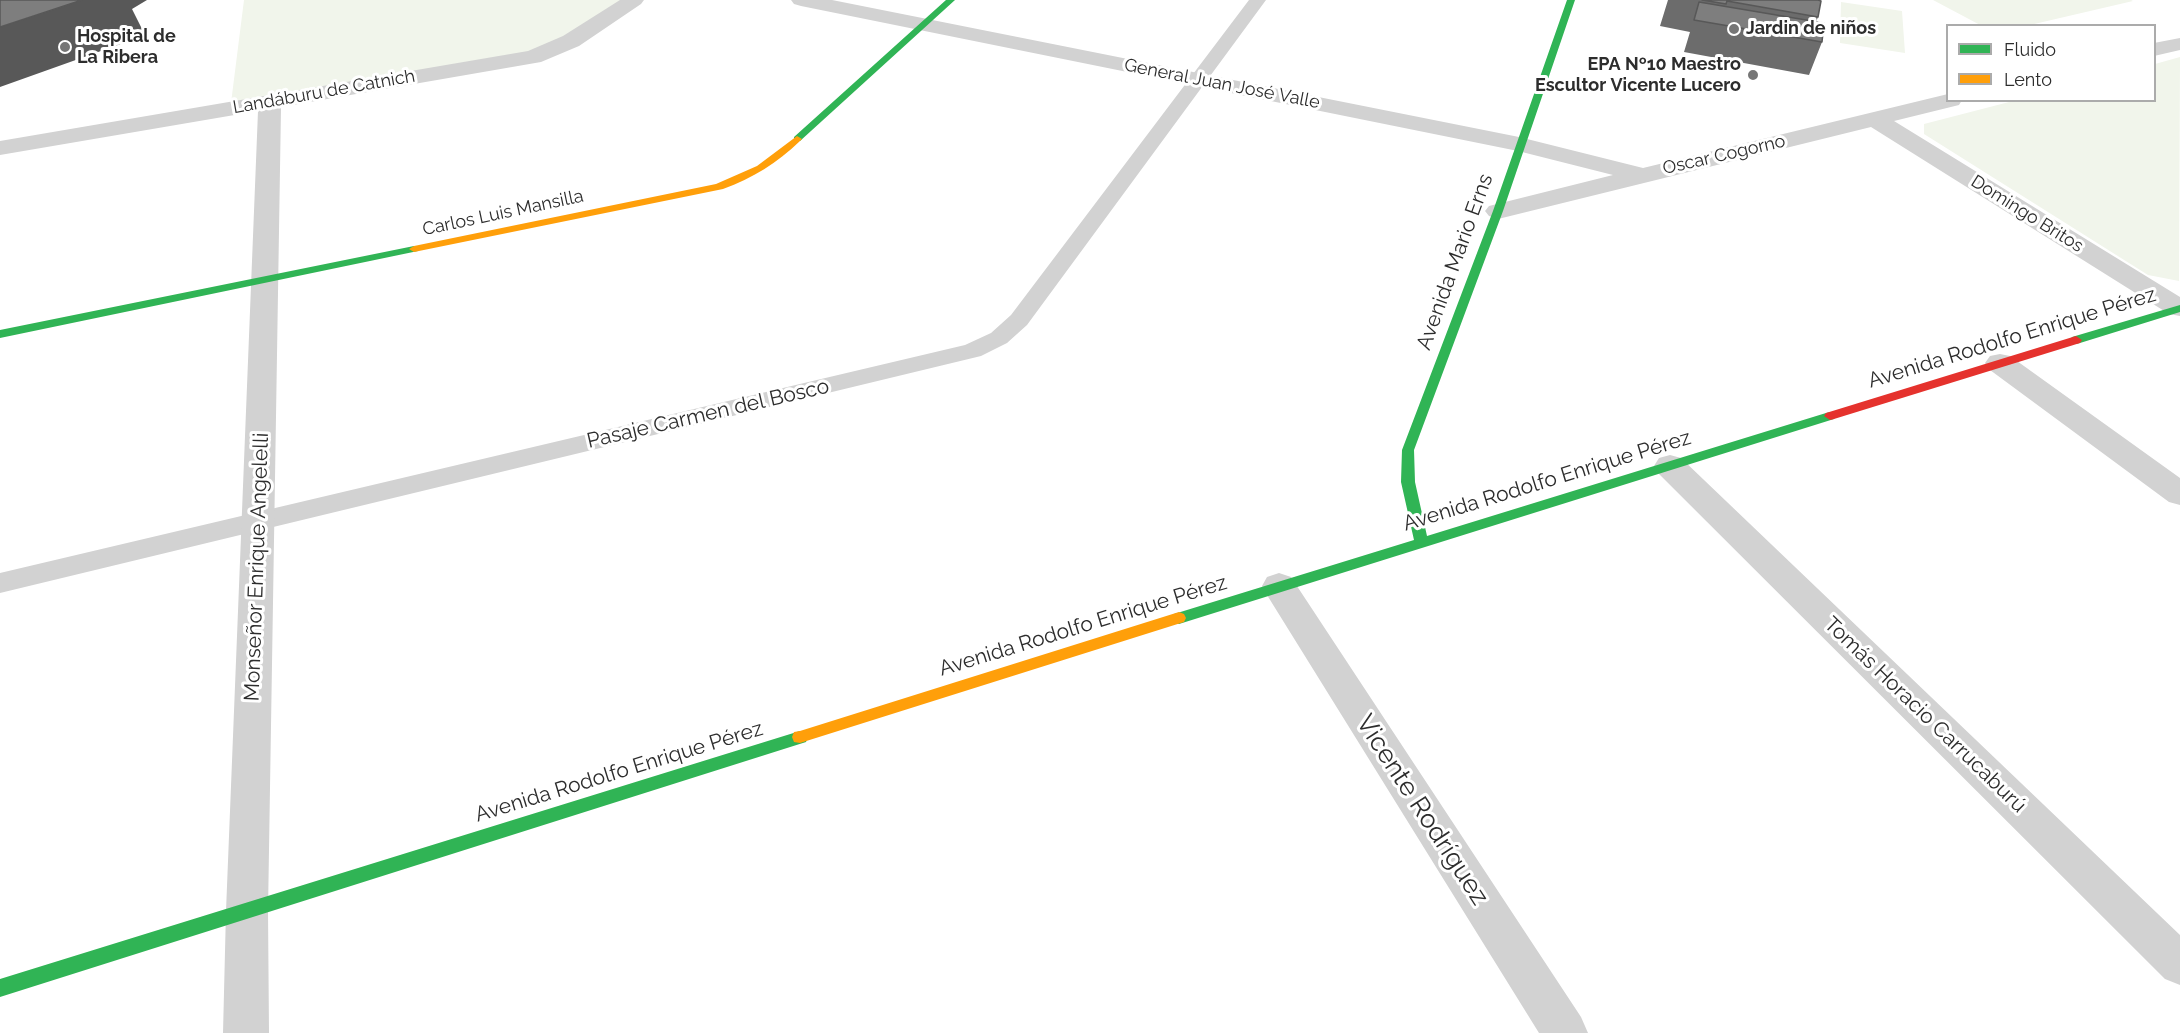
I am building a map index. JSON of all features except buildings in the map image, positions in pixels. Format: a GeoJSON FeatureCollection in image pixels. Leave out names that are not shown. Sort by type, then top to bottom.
{"type":"FeatureCollection","features":[{"type":"Feature","properties":{"kind":"street","name":"Landáburu de Catnich"},"geometry":{"type":"LineString","coordinates":[[0,148],[533,57],[571,41],[634,0]]}},
{"type":"Feature","properties":{"kind":"street","name":"General Juan José Valle"},"geometry":{"type":"LineString","coordinates":[[801,0],[1519,144],[1642,175]]}},
{"type":"Feature","properties":{"kind":"street","name":"Carlos Luis Mansilla"},"geometry":{"type":"LineString","coordinates":[[0,334],[719,187],[749,177],[771,164],[951,0]]}},
{"type":"Feature","properties":{"kind":"street","name":"Avenida Mario Erns"},"geometry":{"type":"LineString","coordinates":[[1421,542],[1408,482],[1408,450],[1498,211],[1519,144],[1571,0]]}},
{"type":"Feature","properties":{"kind":"street"},"geometry":{"type":"LineString","coordinates":[[2156,50],[2180,44]]}},
{"type":"Feature","properties":{"kind":"street","name":"Monseñor Enrique Angelelli"},"geometry":{"type":"LineString","coordinates":[[246,1033],[247,911],[260,520],[270,101]]}},
{"type":"Feature","properties":{"kind":"street","name":"Oscar Cogorno"},"geometry":{"type":"LineString","coordinates":[[1498,211],[1946,101]]}},
{"type":"Feature","properties":{"kind":"street","name":"Domingo Britos"},"geometry":{"type":"LineString","coordinates":[[1875,119],[2179,308]]}},
{"type":"Feature","properties":{"kind":"street","name":"Avenida Rodolfo Enrique Pérez"},"geometry":{"type":"LineString","coordinates":[[0,988],[1279,586],[2179,308]]}},
{"type":"Feature","properties":{"kind":"street"},"geometry":{"type":"LineString","coordinates":[[2000,363],[2180,494]]}},
{"type":"Feature","properties":{"kind":"street","name":"Tomás Horacio Carrucaburú"},"geometry":{"type":"LineString","coordinates":[[1670,465],[2180,964]]}},
{"type":"Feature","properties":{"kind":"street","name":"Vicente Rodríguez"},"geometry":{"type":"LineString","coordinates":[[1279,586],[1565,1033]]}},
{"type":"Feature","properties":{"kind":"lane","name":"Pasaje Carmen del Bosco"},"geometry":{"type":"LineString","coordinates":[[0,583],[974,351],[999,338],[1019,320],[1258,0]]}},
{"type":"Feature","properties":{"kind":"shaded area"},"geometry":{"type":"Polygon","coordinates":[[[244,0],[623,0],[561,42],[528,52],[231,103],[244,0]]]}},
{"type":"Feature","properties":{"kind":"shaded area"},"geometry":{"type":"Polygon","coordinates":[[[1933,0],[2133,1],[2034,24],[1978,24],[1933,0]]]}},
{"type":"Feature","properties":{"kind":"shaded area"},"geometry":{"type":"Polygon","coordinates":[[[1841,2],[1902,11],[1905,53],[1840,43],[1841,2]]]}},
{"type":"Feature","properties":{"kind":"shaded area"},"geometry":{"type":"Polygon","coordinates":[[[2180,57],[2179,281],[2148,275],[1924,134],[1924,124],[2009,102],[2156,102],[2156,64],[2180,57]]]}},
{"type":"Feature","properties":{"kind":"traffic: fast"},"geometry":{"type":"LineString","coordinates":[[797,139],[951,0]]}},
{"type":"Feature","properties":{"kind":"traffic: fast"},"geometry":{"type":"LineString","coordinates":[[1421,542],[1408,482],[1408,450],[1498,211],[1571,0]]}},
{"type":"Feature","properties":{"kind":"traffic: fast"},"geometry":{"type":"LineString","coordinates":[[0,334],[414,249]]}},
{"type":"Feature","properties":{"kind":"traffic: fast"},"geometry":{"type":"LineString","coordinates":[[2076,340],[2180,308]]}},
{"type":"Feature","properties":{"kind":"traffic: fast"},"geometry":{"type":"LineString","coordinates":[[1179,618],[1830,416]]}},
{"type":"Feature","properties":{"kind":"traffic: fast"},"geometry":{"type":"LineString","coordinates":[[0,988],[800,737]]}},
{"type":"Feature","properties":{"kind":"traffic: slow"},"geometry":{"type":"LineString","coordinates":[[414,249],[719,187],[761,168],[797,139]]}},
{"type":"Feature","properties":{"kind":"traffic: slow"},"geometry":{"type":"LineString","coordinates":[[800,737],[1179,618]]}},
{"type":"Feature","properties":{"kind":"traffic: jam"},"geometry":{"type":"LineString","coordinates":[[1830,416],[2076,340]]}},
{"type":"Feature","properties":{"kind":"place","name":"Jardin de niños"},"geometry":{"type":"Point","coordinates":[1734,29]}},
{"type":"Feature","properties":{"kind":"place","name":"Hospital de La Ribera"},"geometry":{"type":"Point","coordinates":[65,47]}},
{"type":"Feature","properties":{"kind":"place","name":"EPA Nº10 Maestro Escultor Vicente Lucero"},"geometry":{"type":"Point","coordinates":[1753,75]}}]}
